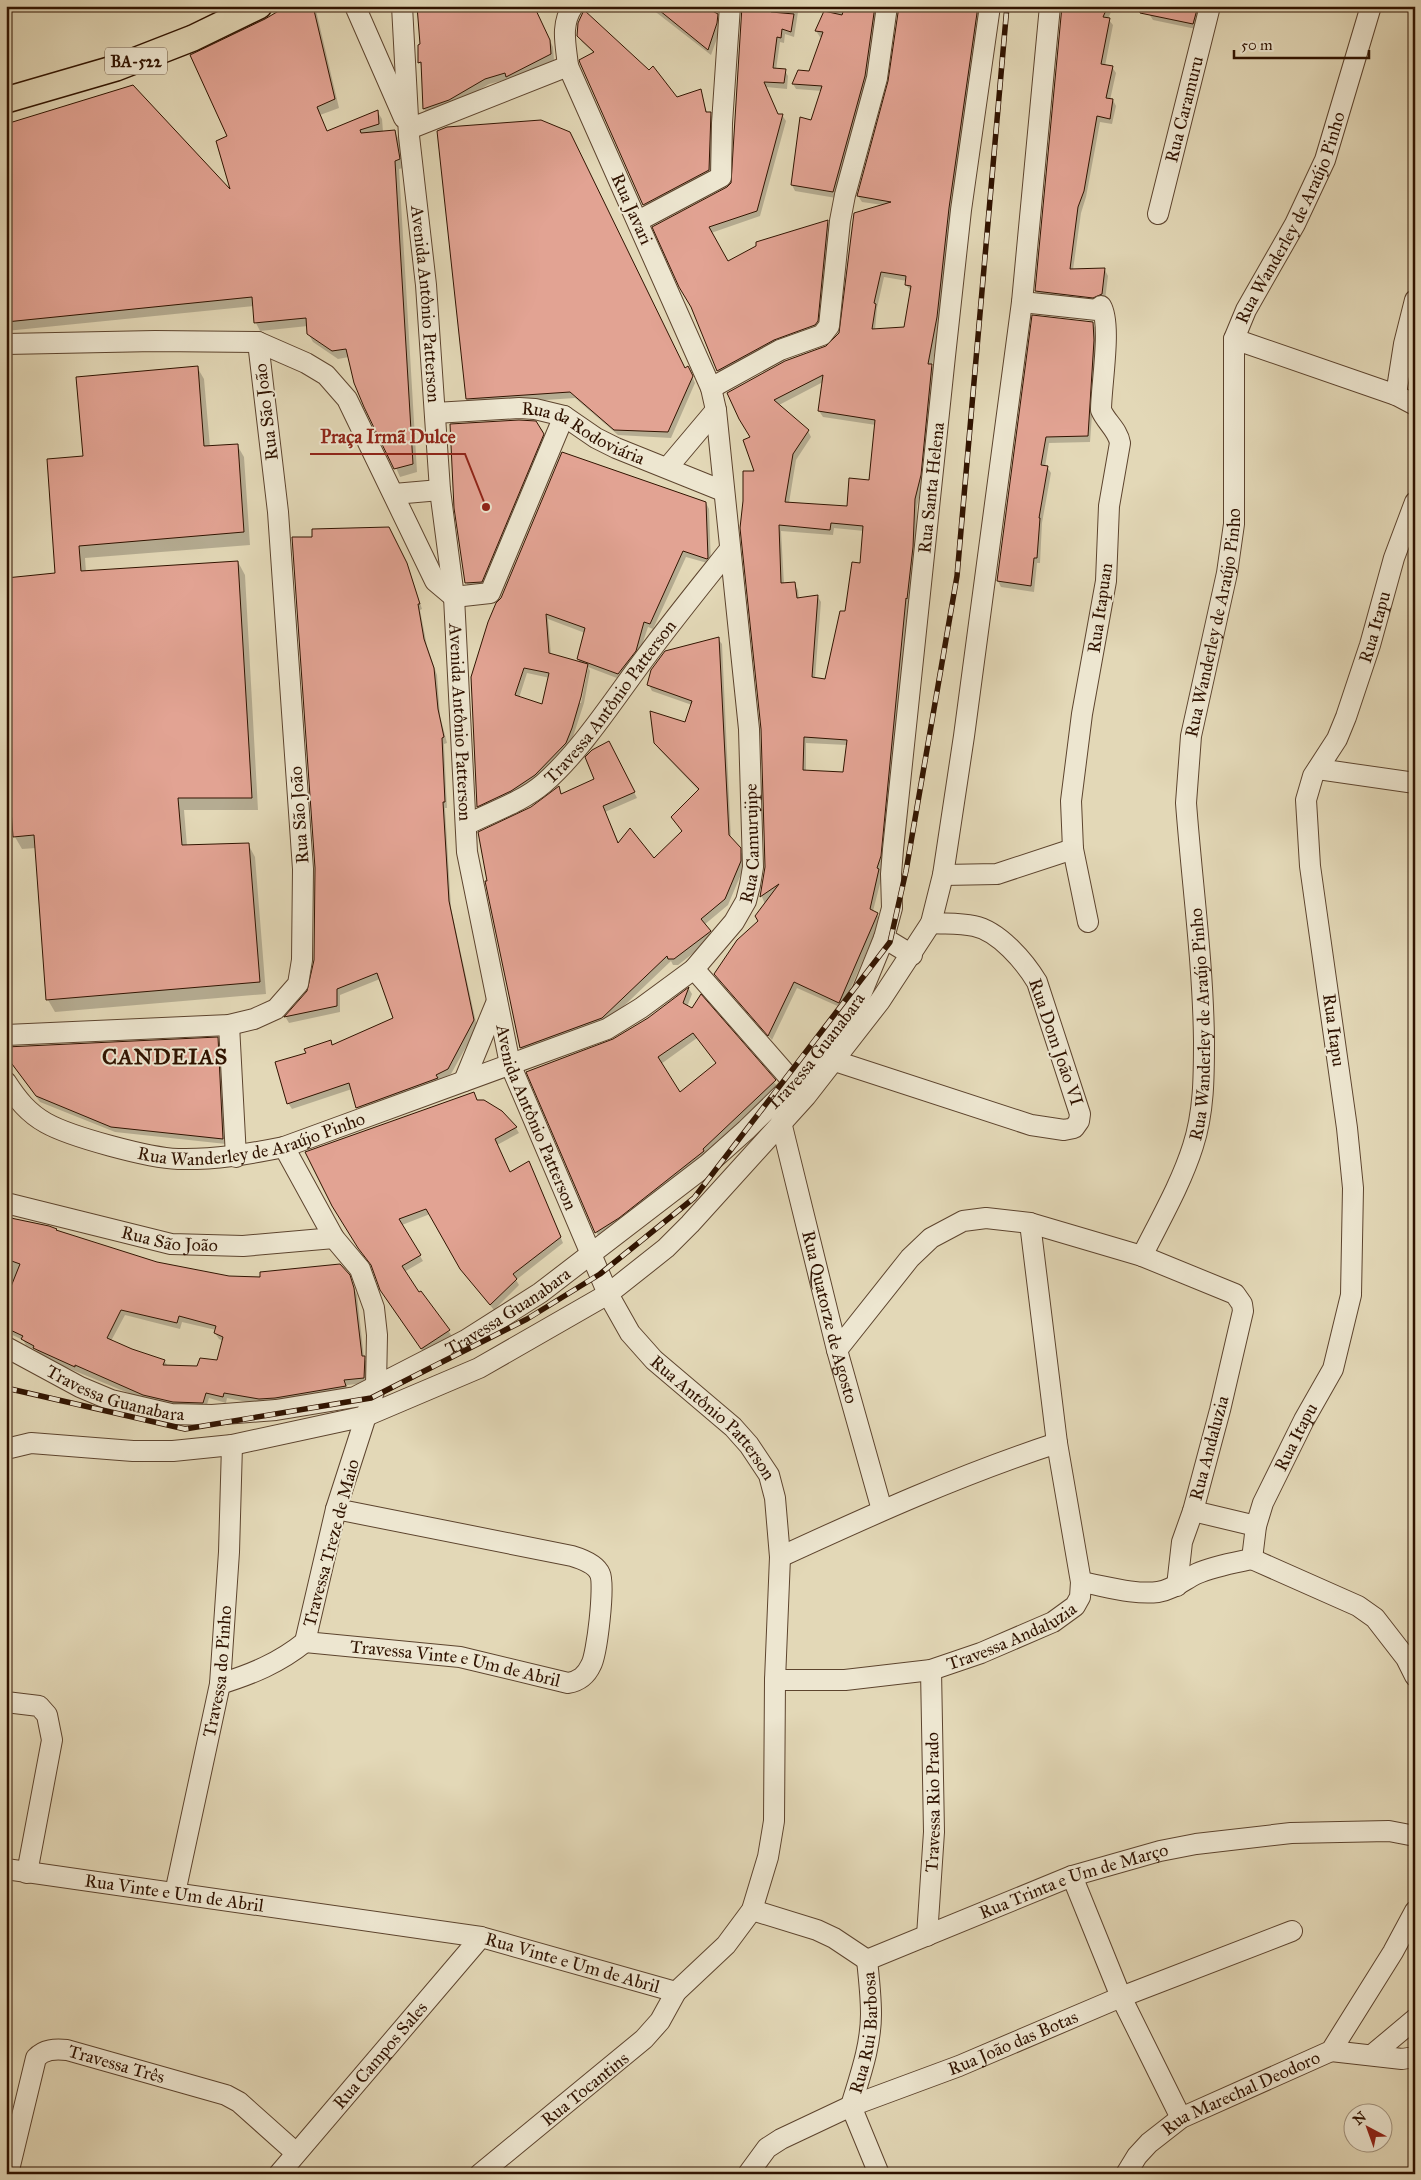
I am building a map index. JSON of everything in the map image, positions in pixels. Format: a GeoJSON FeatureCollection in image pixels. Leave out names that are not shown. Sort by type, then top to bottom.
{"type":"FeatureCollection","features":[{"type":"Feature","properties":{"kind":"main road","name":"BA-522"},"geometry":{"type":"LineString","coordinates":[[6,100],[116,68],[193,38],[259,6]]}},
{"type":"Feature","properties":{"kind":"street"},"geometry":{"type":"LineString","coordinates":[[356,6],[371,6]]}},
{"type":"Feature","properties":{"kind":"street","name":"Avenida Antônio Patterson"},"geometry":{"type":"LineString","coordinates":[[356,6],[409,129]]}},
{"type":"Feature","properties":{"kind":"street","name":"Avenida Antônio Patterson"},"geometry":{"type":"LineString","coordinates":[[402,6],[409,129],[426,284],[440,490],[454,597],[466,824],[472,878],[510,1064],[608,1294]]}},
{"type":"Feature","properties":{"kind":"street","name":"Rua Javari"},"geometry":{"type":"LineString","coordinates":[[573,6],[569,12],[564,29],[568,66],[711,388],[716,410],[724,491]]}},
{"type":"Feature","properties":{"kind":"street"},"geometry":{"type":"LineString","coordinates":[[638,221],[721,176],[722,114],[730,6]]}},
{"type":"Feature","properties":{"kind":"street"},"geometry":{"type":"LineString","coordinates":[[711,388],[780,350],[810,341],[826,332],[832,317],[844,195],[877,78],[887,6]]}},
{"type":"Feature","properties":{"kind":"street","name":"Rua Santa Helena"},"geometry":{"type":"LineString","coordinates":[[884,938],[892,908],[893,857],[944,356],[961,210],[990,6]]}},
{"type":"Feature","properties":{"kind":"street"},"geometry":{"type":"LineString","coordinates":[[6,1449],[31,1443],[133,1451],[173,1451],[232,1445],[366,1416],[479,1368],[608,1294],[666,1248],[690,1224],[835,1061],[912,955],[931,923],[943,875],[964,736],[1022,302],[1050,6]]}},
{"type":"Feature","properties":{"kind":"street","name":"Rua Caramuru"},"geometry":{"type":"LineString","coordinates":[[1158,214],[1210,6]]}},
{"type":"Feature","properties":{"kind":"street","name":"Rua Wanderley de Araújo Pinho"},"geometry":{"type":"LineString","coordinates":[[1142,1256],[1181,1177],[1193,1145],[1201,1111],[1204,1066],[1203,1001],[1186,803],[1187,773],[1191,736],[1227,573],[1234,524],[1234,339],[1246,310],[1295,224],[1325,160],[1371,6]]}},
{"type":"Feature","properties":{"kind":"street"},"geometry":{"type":"LineString","coordinates":[[409,129],[568,66]]}},
{"type":"Feature","properties":{"kind":"street"},"geometry":{"type":"LineString","coordinates":[[1396,395],[1404,344],[1415,300]]}},
{"type":"Feature","properties":{"kind":"street","name":"Rua Itapuan"},"geometry":{"type":"LineString","coordinates":[[1022,302],[1097,310],[1101,306],[1106,325],[1101,410],[1106,422],[1119,438],[1120,443],[1109,506],[1106,581],[1082,714],[1071,801],[1073,849],[1088,922]]}},
{"type":"Feature","properties":{"kind":"street"},"geometry":{"type":"LineString","coordinates":[[1234,339],[1396,395],[1415,405]]}},
{"type":"Feature","properties":{"kind":"street"},"geometry":{"type":"LineString","coordinates":[[6,344],[156,341],[258,342],[306,363],[326,375],[347,400],[435,581],[454,597],[490,593],[564,416]]}},
{"type":"Feature","properties":{"kind":"street","name":"Rua São João"},"geometry":{"type":"LineString","coordinates":[[6,1035],[228,1025],[254,1019],[276,1009],[298,984],[302,960],[303,869],[279,522],[258,342]]}},
{"type":"Feature","properties":{"kind":"street","name":"Rua da Rodoviária"},"geometry":{"type":"LineString","coordinates":[[435,413],[519,408],[535,409],[564,416],[596,438],[616,448],[668,467],[724,491]]}},
{"type":"Feature","properties":{"kind":"street"},"geometry":{"type":"LineString","coordinates":[[668,467],[716,410]]}},
{"type":"Feature","properties":{"kind":"street"},"geometry":{"type":"LineString","coordinates":[[394,494],[440,490]]}},
{"type":"Feature","properties":{"kind":"street","name":"Rua Camurujipe"},"geometry":{"type":"LineString","coordinates":[[510,1064],[607,1029],[641,1008],[694,969],[734,922],[746,901],[753,867],[749,729],[724,491]]}},
{"type":"Feature","properties":{"kind":"street","name":"Rua Itapu"},"geometry":{"type":"LineString","coordinates":[[1252,1559],[1256,1526],[1263,1503],[1304,1420],[1333,1369],[1351,1295],[1353,1188],[1346,1118],[1310,866],[1306,800],[1313,776],[1337,738],[1346,717],[1370,646],[1394,558],[1415,502]]}},
{"type":"Feature","properties":{"kind":"street","name":"Travessa Antônio Patterson"},"geometry":{"type":"LineString","coordinates":[[466,824],[527,795],[542,785],[557,770],[603,715],[669,625],[730,549]]}},
{"type":"Feature","properties":{"kind":"street"},"geometry":{"type":"LineString","coordinates":[[1318,769],[1415,783]]}},
{"type":"Feature","properties":{"kind":"street"},"geometry":{"type":"LineString","coordinates":[[943,875],[997,874],[1073,849]]}},
{"type":"Feature","properties":{"kind":"street","name":"Rua Dom João VI"},"geometry":{"type":"LineString","coordinates":[[835,1061],[1031,1125],[1064,1130],[1074,1128],[1079,1121],[1080,1114],[1067,1070],[1037,982],[1030,970],[1002,941],[975,926],[931,923]]}},
{"type":"Feature","properties":{"kind":"street"},"geometry":{"type":"LineString","coordinates":[[884,938],[912,955]]}},
{"type":"Feature","properties":{"kind":"street","name":"Travessa Guanabara"},"geometry":{"type":"LineString","coordinates":[[6,1347],[111,1400],[171,1414],[212,1415],[303,1407],[355,1396],[466,1340],[540,1293],[708,1164],[794,1083],[857,999],[884,938]]}},
{"type":"Feature","properties":{"kind":"street"},"geometry":{"type":"LineString","coordinates":[[694,969],[794,1083]]}},
{"type":"Feature","properties":{"kind":"street"},"geometry":{"type":"LineString","coordinates":[[464,1081],[497,1001]]}},
{"type":"Feature","properties":{"kind":"street"},"geometry":{"type":"LineString","coordinates":[[228,1025],[236,1157]]}},
{"type":"Feature","properties":{"kind":"street","name":"Rua Wanderley de Araújo Pinho"},"geometry":{"type":"LineString","coordinates":[[6,1082],[23,1106],[46,1123],[85,1138],[150,1155],[177,1159],[236,1157],[284,1147],[510,1064]]}},
{"type":"Feature","properties":{"kind":"street","name":"Rua Quatorze de Agosto"},"geometry":{"type":"LineString","coordinates":[[782,1122],[837,1350],[882,1510]]}},
{"type":"Feature","properties":{"kind":"street","name":"Travessa Treze de Maio"},"geometry":{"type":"LineString","coordinates":[[284,1147],[334,1238],[360,1269],[374,1308],[377,1336],[376,1385],[336,1509],[305,1642]]}},
{"type":"Feature","properties":{"kind":"street","name":"Rua São João"},"geometry":{"type":"LineString","coordinates":[[6,1203],[172,1244],[243,1246],[334,1238]]}},
{"type":"Feature","properties":{"kind":"street"},"geometry":{"type":"LineString","coordinates":[[837,1350],[910,1258],[931,1238],[963,1221],[986,1218],[1030,1223],[1142,1256]]}},
{"type":"Feature","properties":{"kind":"street"},"geometry":{"type":"LineString","coordinates":[[1030,1223],[1057,1443],[1081,1582]]}},
{"type":"Feature","properties":{"kind":"street","name":"Rua Andaluzia"},"geometry":{"type":"LineString","coordinates":[[1142,1256],[1235,1294],[1242,1304],[1220,1410],[1193,1511],[1182,1542],[1177,1586]]}},
{"type":"Feature","properties":{"kind":"street","name":"Rua Antônio Patterson"},"geometry":{"type":"LineString","coordinates":[[608,1294],[630,1333],[654,1360],[733,1428],[749,1446],[769,1475],[775,1498],[780,1557]]}},
{"type":"Feature","properties":{"kind":"street"},"geometry":{"type":"LineString","coordinates":[[780,1557],[882,1510],[1016,1456],[1057,1443]]}},
{"type":"Feature","properties":{"kind":"street","name":"Travessa do Pinho"},"geometry":{"type":"LineString","coordinates":[[174,1893],[220,1684],[229,1552],[232,1445]]}},
{"type":"Feature","properties":{"kind":"street","name":"Travessa Vinte e Um de Abril"},"geometry":{"type":"LineString","coordinates":[[305,1642],[460,1657],[568,1683],[582,1678],[593,1663],[603,1589],[600,1572],[589,1563],[572,1556],[336,1509]]}},
{"type":"Feature","properties":{"kind":"street"},"geometry":{"type":"LineString","coordinates":[[1193,1511],[1256,1526]]}},
{"type":"Feature","properties":{"kind":"street","name":"Rua Vinte e Um de Abril"},"geometry":{"type":"LineString","coordinates":[[6,1869],[481,1937],[676,1992],[726,1945],[752,1910],[768,1857],[774,1822],[774,1680],[780,1557]]}},
{"type":"Feature","properties":{"kind":"street"},"geometry":{"type":"LineString","coordinates":[[1252,1559],[1358,1606],[1375,1618],[1406,1658],[1415,1676]]}},
{"type":"Feature","properties":{"kind":"street","name":"Travessa Andaluzia"},"geometry":{"type":"LineString","coordinates":[[774,1680],[846,1680],[931,1670],[981,1653],[1052,1622],[1075,1606],[1080,1597],[1081,1582],[1158,1592],[1177,1586],[1217,1566],[1252,1559]]}},
{"type":"Feature","properties":{"kind":"street"},"geometry":{"type":"LineString","coordinates":[[220,1684],[265,1668],[285,1658],[305,1642]]}},
{"type":"Feature","properties":{"kind":"street","name":"Travessa Rio Prado"},"geometry":{"type":"LineString","coordinates":[[927,1936],[934,1832],[931,1670]]}},
{"type":"Feature","properties":{"kind":"street"},"geometry":{"type":"LineString","coordinates":[[6,1702],[39,1706],[47,1715],[52,1740],[27,1872]]}},
{"type":"Feature","properties":{"kind":"street","name":"Rua Trinta e Um de Março"},"geometry":{"type":"LineString","coordinates":[[867,1960],[1072,1876],[1160,1851],[1225,1840],[1291,1833],[1390,1831],[1415,1836]]}},
{"type":"Feature","properties":{"kind":"street"},"geometry":{"type":"LineString","coordinates":[[1072,1876],[1121,1997],[1181,2118]]}},
{"type":"Feature","properties":{"kind":"street"},"geometry":{"type":"LineString","coordinates":[[752,1910],[817,1930],[834,1938],[867,1960]]}},
{"type":"Feature","properties":{"kind":"street","name":"Rua Marechal Deodoro"},"geometry":{"type":"LineString","coordinates":[[1126,2174],[1137,2156],[1149,2143],[1181,2118],[1331,2051],[1394,1952],[1415,1911]]}},
{"type":"Feature","properties":{"kind":"street","name":"Rua João das Botas"},"geometry":{"type":"LineString","coordinates":[[748,2174],[767,2148],[851,2106],[959,2066],[1121,1997],[1292,1931]]}},
{"type":"Feature","properties":{"kind":"street","name":"Rua Campos Sales"},"geometry":{"type":"LineString","coordinates":[[279,2174],[295,2152],[399,2035],[481,1937]]}},
{"type":"Feature","properties":{"kind":"street","name":"Rua Rui Barbosa"},"geometry":{"type":"LineString","coordinates":[[851,2106],[864,2065],[870,2035],[871,2014],[867,1960]]}},
{"type":"Feature","properties":{"kind":"street","name":"Rua Tocantins"},"geometry":{"type":"LineString","coordinates":[[480,2174],[644,2039],[660,2021],[676,1992]]}},
{"type":"Feature","properties":{"kind":"street"},"geometry":{"type":"LineString","coordinates":[[1372,2055],[1415,2019]]}},
{"type":"Feature","properties":{"kind":"street","name":"Travessa Três"},"geometry":{"type":"LineString","coordinates":[[8,2174],[36,2058],[40,2054],[56,2049],[67,2050],[226,2095],[239,2102],[295,2152]]}},
{"type":"Feature","properties":{"kind":"street"},"geometry":{"type":"LineString","coordinates":[[1331,2051],[1402,2059],[1415,2057]]}},
{"type":"Feature","properties":{"kind":"street"},"geometry":{"type":"LineString","coordinates":[[851,2106],[879,2174]]}},
{"type":"Feature","properties":{"kind":"building"},"geometry":{"type":"Polygon","coordinates":[[[287,6],[313,6],[335,99],[317,107],[327,131],[378,110],[379,124],[360,130],[361,133],[395,130],[400,159],[395,161],[413,464],[394,469],[354,383],[346,349],[332,351],[307,334],[306,318],[254,323],[252,297],[6,322],[6,124],[133,85],[230,189],[216,141],[227,136],[190,55],[265,19],[287,6]]]}},
{"type":"Feature","properties":{"kind":"building"},"geometry":{"type":"Polygon","coordinates":[[[417,6],[534,6],[550,40],[551,54],[506,77],[505,73],[485,79],[449,100],[423,109],[421,62],[418,63],[418,45],[420,44],[417,6]]]}},
{"type":"Feature","properties":{"kind":"building"},"geometry":{"type":"Polygon","coordinates":[[[654,6],[703,6],[718,14],[708,50],[654,6]]]}},
{"type":"Feature","properties":{"kind":"building"},"geometry":{"type":"Polygon","coordinates":[[[742,6],[772,6],[771,12],[794,14],[791,32],[782,29],[781,38],[777,37],[773,68],[786,69],[784,83],[764,82],[778,114],[783,114],[757,211],[709,227],[728,261],[756,246],[756,242],[828,220],[818,321],[815,325],[774,340],[717,371],[691,307],[679,287],[652,227],[727,187],[731,183],[742,6]]]}},
{"type":"Feature","properties":{"kind":"building"},"geometry":{"type":"Polygon","coordinates":[[[845,6],[875,6],[865,76],[833,192],[791,185],[800,117],[811,120],[822,86],[792,84],[798,70],[809,71],[823,32],[815,31],[824,11],[842,15],[845,6]]]}},
{"type":"Feature","properties":{"kind":"building"},"geometry":{"type":"Polygon","coordinates":[[[899,6],[976,6],[977,13],[949,208],[937,317],[928,364],[932,364],[921,475],[915,499],[913,547],[906,598],[881,856],[870,909],[878,913],[839,1003],[794,982],[768,1036],[714,974],[737,940],[758,921],[755,916],[779,884],[760,897],[765,867],[761,729],[740,528],[743,501],[743,471],[754,471],[743,440],[750,437],[727,393],[785,361],[826,346],[839,333],[854,213],[891,202],[857,196],[888,81],[899,6]],[[881,272],[874,303],[876,304],[872,329],[904,327],[911,286],[905,285],[906,276],[881,272]],[[823,375],[774,400],[809,430],[793,454],[785,502],[847,506],[849,478],[869,480],[875,420],[818,411],[823,375]],[[831,523],[830,530],[779,525],[781,583],[795,582],[797,598],[818,595],[812,677],[825,679],[840,611],[845,611],[852,562],[860,563],[863,526],[831,523]],[[804,737],[803,770],[843,772],[847,740],[804,737]]]}},
{"type":"Feature","properties":{"kind":"building"},"geometry":{"type":"Polygon","coordinates":[[[1062,6],[1108,6],[1103,17],[1110,18],[1101,64],[1113,66],[1106,98],[1113,99],[1110,119],[1097,116],[1084,191],[1078,207],[1070,269],[1105,268],[1102,294],[1093,298],[1035,291],[1062,6]]]}},
{"type":"Feature","properties":{"kind":"building"},"geometry":{"type":"Polygon","coordinates":[[[1140,6],[1198,6],[1193,24],[1140,13],[1140,6]]]}},
{"type":"Feature","properties":{"kind":"building"},"geometry":{"type":"Polygon","coordinates":[[[584,10],[649,70],[653,66],[677,97],[701,89],[706,112],[711,112],[709,170],[643,205],[579,60],[594,52],[577,36],[578,23],[584,10]]]}},
{"type":"Feature","properties":{"kind":"building"},"geometry":{"type":"Polygon","coordinates":[[[541,120],[570,132],[685,368],[688,366],[693,376],[668,432],[614,430],[570,392],[466,399],[437,131],[447,127],[541,120]]]}},
{"type":"Feature","properties":{"kind":"building"},"geometry":{"type":"Polygon","coordinates":[[[1032,315],[1093,322],[1094,340],[1088,436],[1046,437],[1041,465],[1048,466],[1039,518],[1037,558],[1034,558],[1031,586],[997,581],[1032,315]]]}},
{"type":"Feature","properties":{"kind":"building"},"geometry":{"type":"Polygon","coordinates":[[[198,366],[204,446],[238,444],[244,532],[79,546],[81,571],[238,561],[252,798],[178,798],[182,845],[249,843],[260,982],[46,1000],[34,835],[13,837],[6,740],[6,578],[55,573],[47,459],[83,456],[76,377],[198,366]]]}},
{"type":"Feature","properties":{"kind":"building"},"geometry":{"type":"Polygon","coordinates":[[[519,420],[536,421],[544,434],[482,582],[465,583],[454,508],[450,424],[519,420]]]}},
{"type":"Feature","properties":{"kind":"building"},"geometry":{"type":"Polygon","coordinates":[[[562,452],[706,502],[708,558],[683,551],[650,624],[644,622],[636,651],[618,674],[577,659],[585,628],[546,614],[549,653],[588,664],[572,728],[566,743],[535,775],[511,791],[477,807],[471,677],[488,622],[496,603],[501,598],[562,452]],[[524,668],[515,695],[542,704],[549,673],[524,668]]]}},
{"type":"Feature","properties":{"kind":"building"},"geometry":{"type":"Polygon","coordinates":[[[389,527],[407,563],[420,604],[418,604],[424,639],[434,668],[438,709],[444,737],[442,738],[445,802],[443,802],[449,901],[474,1020],[448,1069],[436,1075],[438,1078],[356,1108],[349,1083],[287,1104],[275,1062],[306,1053],[304,1049],[331,1040],[332,1045],[393,1018],[377,973],[337,989],[337,1006],[284,1017],[307,991],[314,960],[315,868],[292,537],[312,537],[312,529],[389,527]]]}},
{"type":"Feature","properties":{"kind":"building"},"geometry":{"type":"Polygon","coordinates":[[[719,637],[729,835],[741,848],[741,861],[725,899],[701,919],[711,931],[674,959],[668,959],[667,956],[602,1018],[520,1048],[485,881],[487,881],[478,832],[531,807],[559,786],[561,794],[594,779],[585,757],[592,750],[609,741],[635,792],[603,806],[618,843],[630,828],[654,858],[682,831],[671,817],[699,789],[654,743],[650,711],[685,722],[692,701],[647,685],[651,670],[665,651],[719,637]]]}},
{"type":"Feature","properties":{"kind":"building"},"geometry":{"type":"Polygon","coordinates":[[[689,987],[683,1003],[692,1008],[701,994],[776,1080],[703,1149],[704,1151],[619,1218],[595,1233],[526,1072],[613,1039],[648,1018],[689,987]],[[693,1033],[658,1057],[680,1092],[716,1063],[693,1033]]]}},
{"type":"Feature","properties":{"kind":"building"},"geometry":{"type":"Polygon","coordinates":[[[218,1037],[223,1139],[111,1127],[36,1096],[6,1056],[6,1047],[218,1037]]]}},
{"type":"Feature","properties":{"kind":"building"},"geometry":{"type":"Polygon","coordinates":[[[474,1092],[477,1100],[484,1100],[502,1111],[517,1127],[495,1139],[510,1172],[529,1161],[561,1237],[513,1274],[517,1279],[490,1305],[460,1269],[426,1209],[399,1219],[421,1255],[402,1266],[419,1292],[421,1291],[450,1330],[421,1349],[380,1290],[371,1265],[332,1206],[305,1152],[474,1092]]]}},
{"type":"Feature","properties":{"kind":"building"},"geometry":{"type":"Polygon","coordinates":[[[6,1217],[49,1226],[56,1230],[157,1262],[229,1276],[260,1277],[260,1272],[340,1264],[350,1275],[354,1288],[362,1356],[365,1356],[364,1378],[344,1380],[346,1386],[275,1398],[259,1399],[224,1393],[223,1397],[206,1393],[203,1403],[173,1402],[143,1395],[33,1348],[34,1346],[21,1339],[23,1336],[6,1328],[6,1288],[10,1289],[20,1264],[6,1259],[6,1217]],[[121,1310],[107,1338],[165,1360],[163,1365],[197,1366],[200,1358],[217,1360],[223,1337],[214,1333],[216,1326],[179,1316],[177,1323],[121,1310]]]}},
{"type":"Feature","properties":{"kind":"railway"},"geometry":{"type":"LineString","coordinates":[[6,1388],[185,1429],[371,1398],[527,1319],[600,1274],[694,1198],[890,942],[906,871],[957,576],[1007,6]]}},
{"type":"Feature","properties":{"kind":"place","name":"Praça Irmã Dulce"},"geometry":{"type":"Point","coordinates":[486,507]}},
{"type":"Feature","properties":{"kind":"district","name":"CANDEIAS"},"geometry":{"type":"Point","coordinates":[165,1056]}}]}
